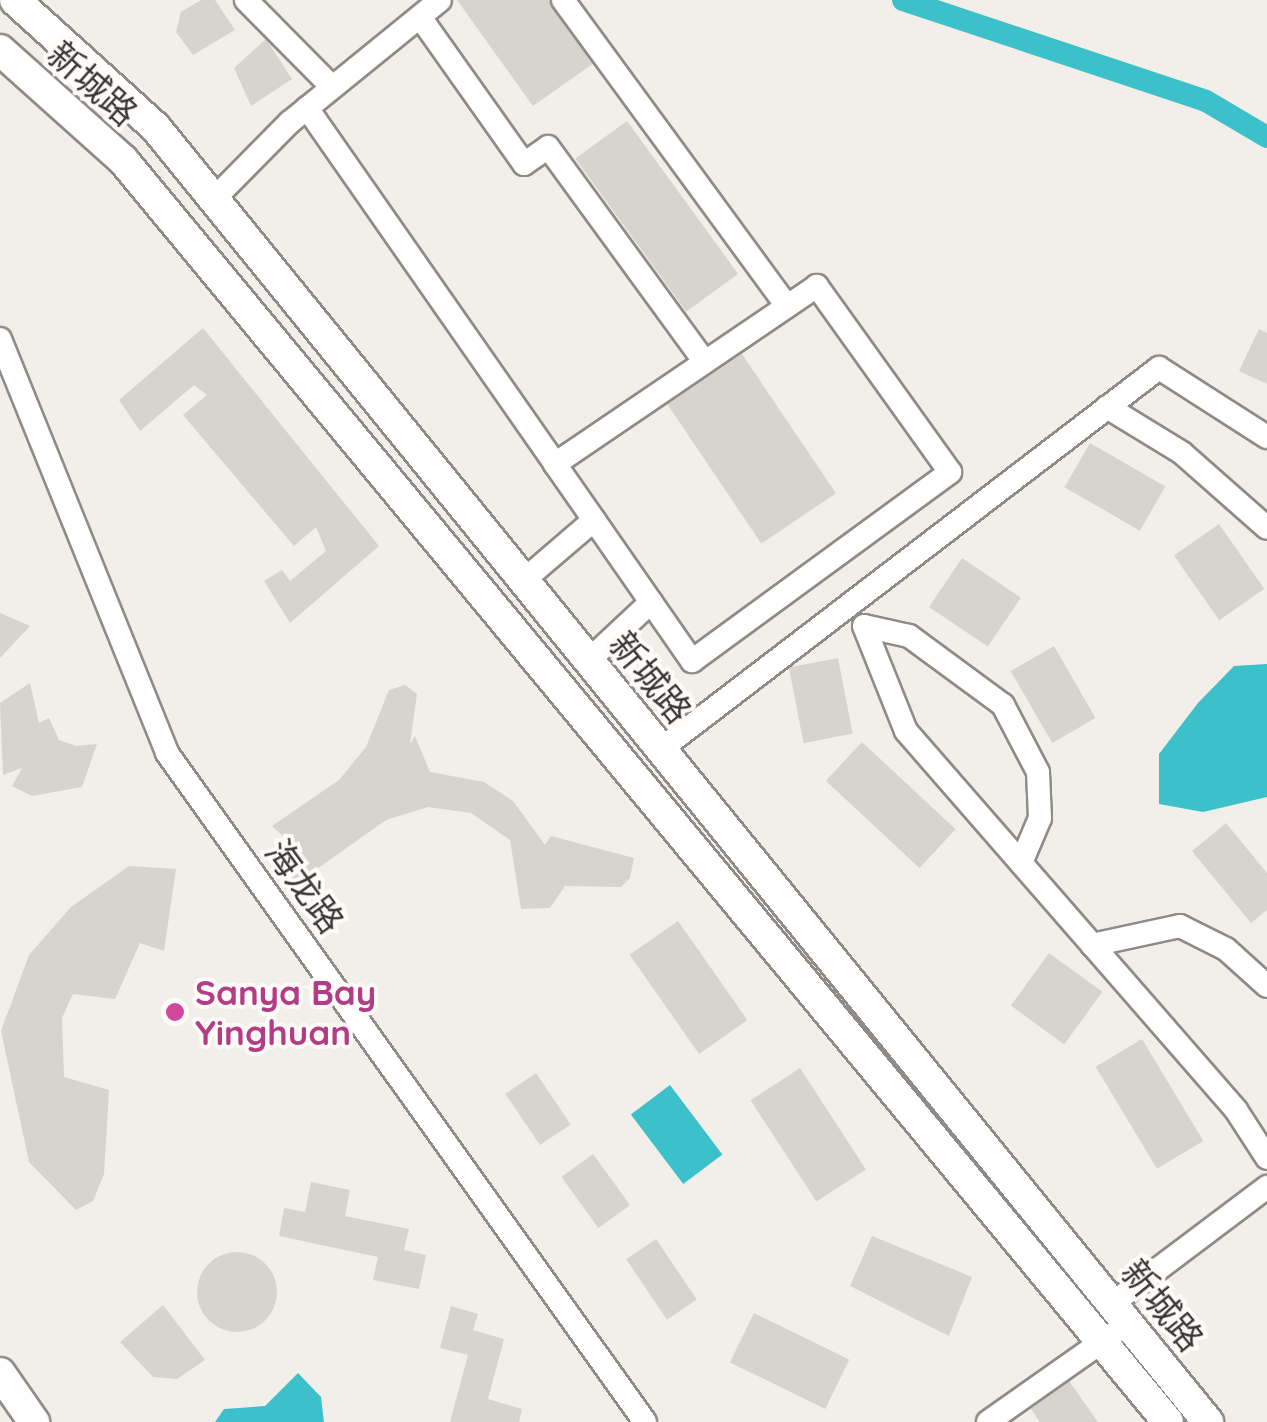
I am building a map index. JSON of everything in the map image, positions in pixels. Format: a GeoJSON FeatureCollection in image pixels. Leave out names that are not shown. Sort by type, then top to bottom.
{"type":"FeatureCollection","features":[{"type":"Feature","properties":{"kind":"main road","name":"新城路"},"geometry":{"type":"LineString","coordinates":[[14,0],[156,128],[662,749],[1115,1322],[1168,1422]]}},
{"type":"Feature","properties":{"kind":"main road","name":"新城路"},"geometry":{"type":"LineString","coordinates":[[0,50],[123,160],[1115,1322],[1208,1422]]}},
{"type":"Feature","properties":{"kind":"main road"},"geometry":{"type":"LineString","coordinates":[[0,1373],[34,1422]]}},
{"type":"Feature","properties":{"kind":"street"},"geometry":{"type":"LineString","coordinates":[[246,0],[332,87]]}},
{"type":"Feature","properties":{"kind":"street"},"geometry":{"type":"LineString","coordinates":[[563,0],[787,306]]}},
{"type":"Feature","properties":{"kind":"street"},"geometry":{"type":"LineString","coordinates":[[214,199],[307,108],[429,6],[524,164],[548,147],[704,362]]}},
{"type":"Feature","properties":{"kind":"street"},"geometry":{"type":"LineString","coordinates":[[307,108],[692,661],[950,472],[817,286],[555,464]]}},
{"type":"Feature","properties":{"kind":"street","name":"海龙路"},"geometry":{"type":"LineString","coordinates":[[0,340],[167,754],[645,1422]]}},
{"type":"Feature","properties":{"kind":"street"},"geometry":{"type":"LineString","coordinates":[[662,749],[857,618],[1107,407],[1160,368],[1267,436]]}},
{"type":"Feature","properties":{"kind":"street"},"geometry":{"type":"LineString","coordinates":[[1107,407],[1182,454],[1267,528]]}},
{"type":"Feature","properties":{"kind":"street"},"geometry":{"type":"LineString","coordinates":[[524,580],[594,520]]}},
{"type":"Feature","properties":{"kind":"street"},"geometry":{"type":"LineString","coordinates":[[589,660],[652,602]]}},
{"type":"Feature","properties":{"kind":"street"},"geometry":{"type":"LineString","coordinates":[[857,618],[906,731],[1092,945],[1267,1158]]}},
{"type":"Feature","properties":{"kind":"street"},"geometry":{"type":"LineString","coordinates":[[857,618],[909,636],[1003,705],[1038,772],[1040,818],[1021,863]]}},
{"type":"Feature","properties":{"kind":"street"},"geometry":{"type":"LineString","coordinates":[[1092,945],[1180,926],[1226,950],[1267,986]]}},
{"type":"Feature","properties":{"kind":"street"},"geometry":{"type":"LineString","coordinates":[[988,1422],[1115,1322],[1267,1186]]}},
{"type":"Feature","properties":{"kind":"water"},"geometry":{"type":"Polygon","coordinates":[[[1267,664],[1267,797],[1203,812],[1159,804],[1159,754],[1198,703],[1234,666],[1267,664]]]}},
{"type":"Feature","properties":{"kind":"water"},"geometry":{"type":"Polygon","coordinates":[[[670,1085],[722,1154],[683,1184],[631,1114],[670,1085]]]}},
{"type":"Feature","properties":{"kind":"water"},"geometry":{"type":"Polygon","coordinates":[[[298,1373],[321,1397],[324,1422],[215,1422],[224,1409],[265,1406],[298,1373]]]}},
{"type":"Feature","properties":{"kind":"building"},"geometry":{"type":"Polygon","coordinates":[[[201,0],[215,0],[235,30],[193,55],[176,32],[181,12],[201,0]]]}},
{"type":"Feature","properties":{"kind":"building"},"geometry":{"type":"Polygon","coordinates":[[[457,0],[549,0],[594,63],[533,106],[457,0]]]}},
{"type":"Feature","properties":{"kind":"building"},"geometry":{"type":"Polygon","coordinates":[[[266,39],[292,79],[251,106],[234,68],[266,39]]]}},
{"type":"Feature","properties":{"kind":"building"},"geometry":{"type":"Polygon","coordinates":[[[627,121],[738,274],[686,312],[575,159],[627,121]]]}},
{"type":"Feature","properties":{"kind":"building"},"geometry":{"type":"Polygon","coordinates":[[[203,328],[379,546],[290,623],[264,581],[282,570],[290,581],[326,551],[316,527],[294,546],[183,415],[207,395],[194,385],[140,431],[119,400],[203,328]]]}},
{"type":"Feature","properties":{"kind":"building"},"geometry":{"type":"Polygon","coordinates":[[[1259,329],[1267,333],[1267,384],[1239,371],[1259,329]]]}},
{"type":"Feature","properties":{"kind":"building"},"geometry":{"type":"Polygon","coordinates":[[[742,354],[836,493],[761,544],[667,404],[742,354]]]}},
{"type":"Feature","properties":{"kind":"building"},"geometry":{"type":"Polygon","coordinates":[[[1090,443],[1165,486],[1140,531],[1064,487],[1090,443]]]}},
{"type":"Feature","properties":{"kind":"building"},"geometry":{"type":"Polygon","coordinates":[[[1219,524],[1264,589],[1219,620],[1174,556],[1219,524]]]}},
{"type":"Feature","properties":{"kind":"building"},"geometry":{"type":"Polygon","coordinates":[[[962,558],[1021,598],[988,647],[929,607],[962,558]]]}},
{"type":"Feature","properties":{"kind":"building"},"geometry":{"type":"Polygon","coordinates":[[[0,613],[30,626],[0,658],[0,613]]]}},
{"type":"Feature","properties":{"kind":"building"},"geometry":{"type":"Polygon","coordinates":[[[1054,646],[1096,718],[1052,743],[1011,671],[1054,646]]]}},
{"type":"Feature","properties":{"kind":"building"},"geometry":{"type":"Polygon","coordinates":[[[838,658],[853,734],[804,743],[789,668],[838,658]]]}},
{"type":"Feature","properties":{"kind":"building"},"geometry":{"type":"Polygon","coordinates":[[[30,683],[39,723],[49,718],[59,740],[76,746],[97,744],[82,787],[32,796],[12,786],[22,768],[3,775],[0,703],[30,683]]]}},
{"type":"Feature","properties":{"kind":"building"},"geometry":{"type":"Polygon","coordinates":[[[405,685],[417,694],[410,744],[415,736],[430,772],[484,782],[513,801],[545,845],[551,836],[634,858],[630,878],[621,887],[565,886],[550,908],[521,909],[510,840],[471,813],[428,807],[386,820],[293,886],[282,867],[299,851],[272,826],[339,780],[366,747],[389,690],[405,685]]]}},
{"type":"Feature","properties":{"kind":"building"},"geometry":{"type":"Polygon","coordinates":[[[862,742],[956,829],[919,868],[826,781],[862,742]]]}},
{"type":"Feature","properties":{"kind":"building"},"geometry":{"type":"Polygon","coordinates":[[[1226,823],[1267,873],[1267,910],[1251,923],[1192,851],[1226,823]]]}},
{"type":"Feature","properties":{"kind":"building"},"geometry":{"type":"Polygon","coordinates":[[[129,866],[176,869],[164,951],[140,943],[115,999],[73,994],[62,1018],[64,1077],[109,1090],[104,1174],[93,1201],[76,1210],[29,1162],[1,1031],[29,955],[71,907],[129,866]]]}},
{"type":"Feature","properties":{"kind":"building"},"geometry":{"type":"Polygon","coordinates":[[[678,921],[747,1020],[699,1054],[630,955],[678,921]]]}},
{"type":"Feature","properties":{"kind":"building"},"geometry":{"type":"Polygon","coordinates":[[[1049,953],[1102,992],[1064,1044],[1011,1006],[1049,953]]]}},
{"type":"Feature","properties":{"kind":"building"},"geometry":{"type":"Polygon","coordinates":[[[1142,1039],[1203,1141],[1157,1169],[1096,1067],[1142,1039]]]}},
{"type":"Feature","properties":{"kind":"building"},"geometry":{"type":"Polygon","coordinates":[[[800,1068],[866,1169],[816,1202],[751,1100],[800,1068]]]}},
{"type":"Feature","properties":{"kind":"building"},"geometry":{"type":"Polygon","coordinates":[[[536,1073],[571,1124],[540,1145],[505,1094],[536,1073]]]}},
{"type":"Feature","properties":{"kind":"building"},"geometry":{"type":"Polygon","coordinates":[[[593,1154],[630,1205],[598,1228],[561,1177],[593,1154]]]}},
{"type":"Feature","properties":{"kind":"building"},"geometry":{"type":"Polygon","coordinates":[[[311,1182],[350,1190],[345,1216],[409,1229],[404,1250],[426,1255],[419,1289],[373,1280],[378,1257],[279,1236],[284,1208],[305,1212],[311,1182]]]}},
{"type":"Feature","properties":{"kind":"building"},"geometry":{"type":"Polygon","coordinates":[[[872,1236],[972,1277],[949,1336],[850,1286],[872,1236]]]}},
{"type":"Feature","properties":{"kind":"building"},"geometry":{"type":"Polygon","coordinates":[[[656,1239],[697,1300],[667,1320],[626,1259],[656,1239]]]}},
{"type":"Feature","properties":{"kind":"building"},"geometry":{"type":"Polygon","coordinates":[[[237,1252],[252,1255],[265,1264],[274,1277],[274,1307],[265,1320],[252,1329],[237,1332],[222,1329],[209,1320],[200,1307],[197,1292],[200,1277],[209,1264],[222,1255],[237,1252]]]}},
{"type":"Feature","properties":{"kind":"building"},"geometry":{"type":"Polygon","coordinates":[[[163,1305],[205,1360],[177,1379],[153,1377],[120,1342],[163,1305]]]}},
{"type":"Feature","properties":{"kind":"building"},"geometry":{"type":"Polygon","coordinates":[[[451,1306],[478,1314],[473,1330],[504,1339],[488,1399],[522,1409],[519,1422],[450,1422],[468,1355],[440,1348],[451,1306]]]}},
{"type":"Feature","properties":{"kind":"building"},"geometry":{"type":"Polygon","coordinates":[[[754,1313],[849,1359],[825,1409],[730,1362],[754,1313]]]}},
{"type":"Feature","properties":{"kind":"building"},"geometry":{"type":"Polygon","coordinates":[[[1069,1381],[1098,1422],[1040,1422],[1031,1409],[1069,1381]]]}},
{"type":"Feature","properties":{"kind":"waterway"},"geometry":{"type":"LineString","coordinates":[[903,0],[1206,101],[1267,137]]}},
{"type":"Feature","properties":{"kind":"place","name":"Sanya Bay Yinghuan"},"geometry":{"type":"Point","coordinates":[175,1012]}}]}
